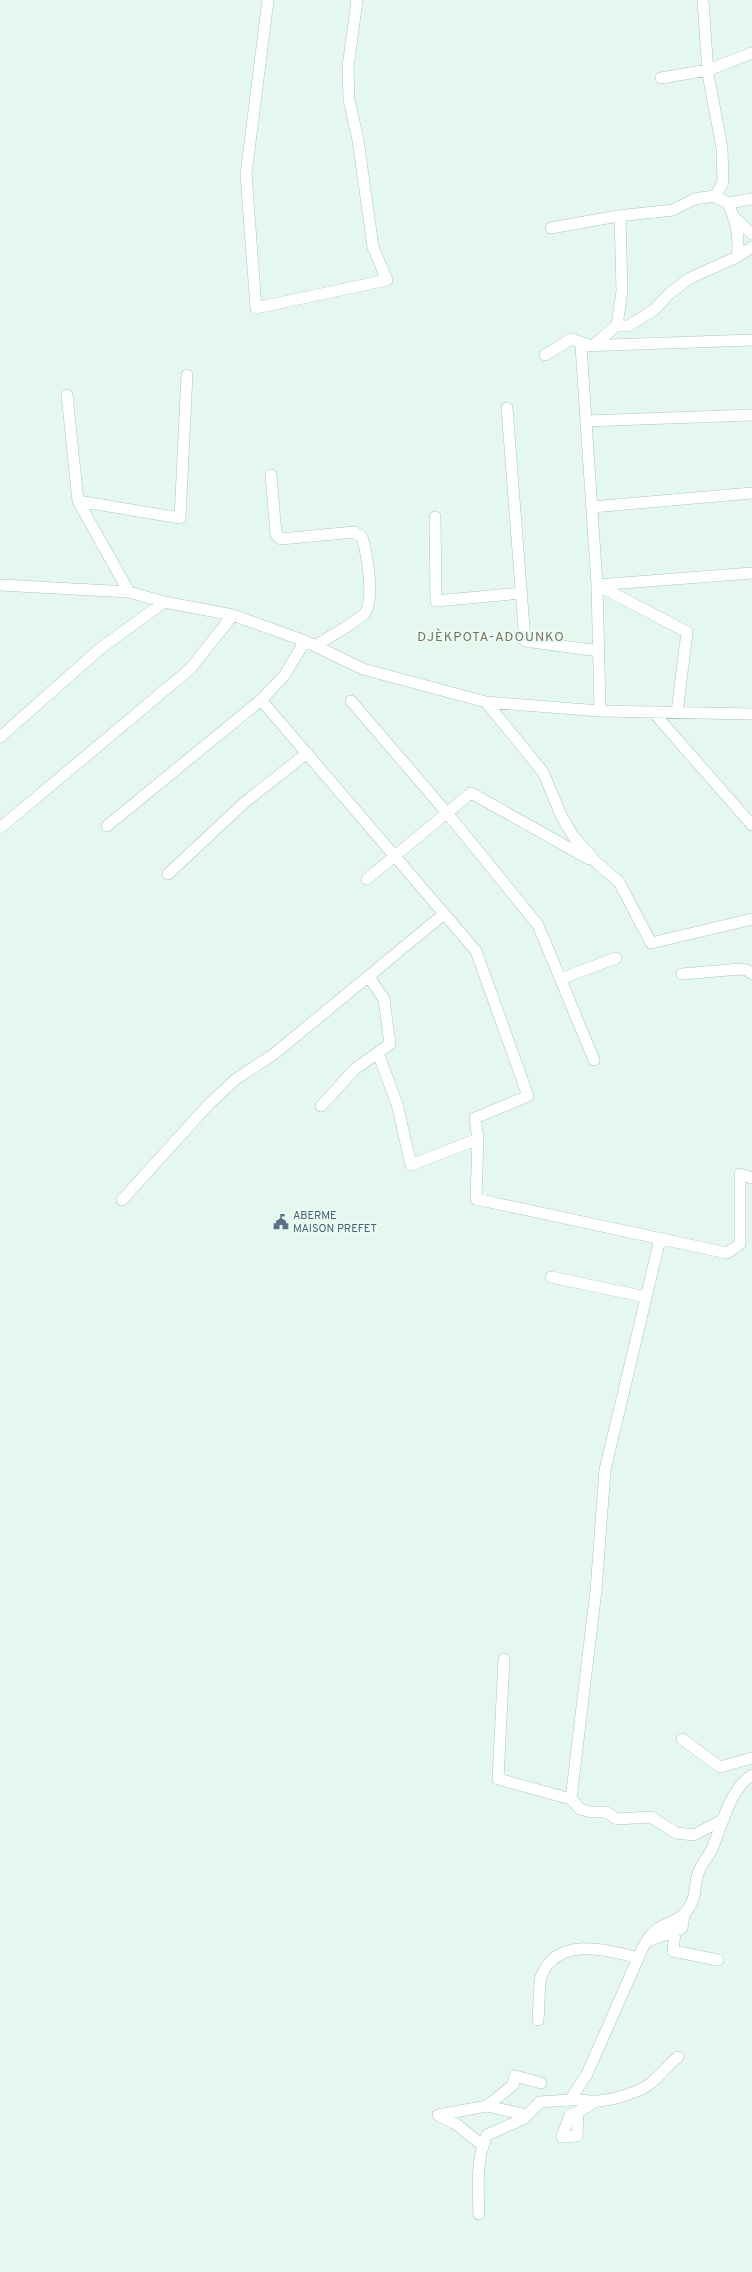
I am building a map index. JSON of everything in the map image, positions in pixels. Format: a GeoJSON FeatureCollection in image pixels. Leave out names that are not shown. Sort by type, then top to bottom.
{"type":"FeatureCollection","features":[{"type":"Feature","properties":{"kind":"street"},"geometry":{"type":"LineString","coordinates":[[268,0],[246,174],[256,308],[387,280],[373,247],[358,140],[349,100],[348,67],[357,0]]}},
{"type":"Feature","properties":{"kind":"street"},"geometry":{"type":"LineString","coordinates":[[703,0],[708,70],[722,148],[723,182],[715,197]]}},
{"type":"Feature","properties":{"kind":"street"},"geometry":{"type":"LineString","coordinates":[[661,78],[708,70],[752,53]]}},
{"type":"Feature","properties":{"kind":"street"},"geometry":{"type":"LineString","coordinates":[[551,228],[620,216],[673,210],[694,199],[715,197],[728,203],[752,199]]}},
{"type":"Feature","properties":{"kind":"street"},"geometry":{"type":"LineString","coordinates":[[728,203],[733,216],[739,242],[737,257]]}},
{"type":"Feature","properties":{"kind":"street"},"geometry":{"type":"LineString","coordinates":[[592,346],[617,324],[622,292],[620,216]]}},
{"type":"Feature","properties":{"kind":"street"},"geometry":{"type":"LineString","coordinates":[[733,216],[752,234]]}},
{"type":"Feature","properties":{"kind":"street"},"geometry":{"type":"LineString","coordinates":[[615,326],[628,326],[654,310],[670,293],[690,278],[737,257],[752,247]]}},
{"type":"Feature","properties":{"kind":"street"},"geometry":{"type":"LineString","coordinates":[[545,355],[571,339],[592,346]]}},
{"type":"Feature","properties":{"kind":"street"},"geometry":{"type":"LineString","coordinates":[[600,711],[597,585],[581,346],[752,340]]}},
{"type":"Feature","properties":{"kind":"street"},"geometry":{"type":"LineString","coordinates":[[78,501],[180,518],[187,375]]}},
{"type":"Feature","properties":{"kind":"street"},"geometry":{"type":"LineString","coordinates":[[67,395],[78,501],[129,592]]}},
{"type":"Feature","properties":{"kind":"street"},"geometry":{"type":"LineString","coordinates":[[507,408],[525,641],[598,652]]}},
{"type":"Feature","properties":{"kind":"street"},"geometry":{"type":"LineString","coordinates":[[586,421],[752,415]]}},
{"type":"Feature","properties":{"kind":"street"},"geometry":{"type":"LineString","coordinates":[[107,826],[261,700],[284,676],[310,643],[364,614],[369,603],[367,553],[362,537],[354,532],[281,539],[276,534],[271,475]]}},
{"type":"Feature","properties":{"kind":"street"},"geometry":{"type":"LineString","coordinates":[[592,507],[752,493]]}},
{"type":"Feature","properties":{"kind":"street"},"geometry":{"type":"LineString","coordinates":[[435,517],[436,601],[522,593]]}},
{"type":"Feature","properties":{"kind":"street"},"geometry":{"type":"LineString","coordinates":[[597,585],[752,573]]}},
{"type":"Feature","properties":{"kind":"street"},"geometry":{"type":"LineString","coordinates":[[0,585],[129,592],[164,602],[233,615],[310,643],[363,669],[486,702],[600,711],[752,714]]}},
{"type":"Feature","properties":{"kind":"street"},"geometry":{"type":"LineString","coordinates":[[597,585],[687,632],[677,712]]}},
{"type":"Feature","properties":{"kind":"street"},"geometry":{"type":"LineString","coordinates":[[0,738],[101,648],[164,602]]}},
{"type":"Feature","properties":{"kind":"street"},"geometry":{"type":"LineString","coordinates":[[0,828],[190,669],[233,615]]}},
{"type":"Feature","properties":{"kind":"street"},"geometry":{"type":"LineString","coordinates":[[261,700],[476,951],[528,1096],[475,1118],[478,1139],[476,1199],[727,1253],[740,1244],[740,1174],[752,1178]]}},
{"type":"Feature","properties":{"kind":"street"},"geometry":{"type":"LineString","coordinates":[[351,701],[447,812],[538,924],[594,1060]]}},
{"type":"Feature","properties":{"kind":"street"},"geometry":{"type":"LineString","coordinates":[[486,702],[543,772],[570,831],[597,863],[619,882],[651,943],[752,918]]}},
{"type":"Feature","properties":{"kind":"street"},"geometry":{"type":"LineString","coordinates":[[653,712],[752,825]]}},
{"type":"Feature","properties":{"kind":"street"},"geometry":{"type":"LineString","coordinates":[[168,874],[244,803],[307,753]]}},
{"type":"Feature","properties":{"kind":"street"},"geometry":{"type":"LineString","coordinates":[[368,879],[471,793],[597,863]]}},
{"type":"Feature","properties":{"kind":"street"},"geometry":{"type":"LineString","coordinates":[[122,1200],[210,1103],[236,1080],[274,1054],[444,914]]}},
{"type":"Feature","properties":{"kind":"street"},"geometry":{"type":"LineString","coordinates":[[560,979],[616,958]]}},
{"type":"Feature","properties":{"kind":"street"},"geometry":{"type":"LineString","coordinates":[[682,974],[740,969],[747,970],[752,974]]}},
{"type":"Feature","properties":{"kind":"street"},"geometry":{"type":"LineString","coordinates":[[321,1106],[355,1069],[390,1044],[384,999],[368,977]]}},
{"type":"Feature","properties":{"kind":"street"},"geometry":{"type":"LineString","coordinates":[[378,1053],[397,1104],[411,1165],[478,1139]]}},
{"type":"Feature","properties":{"kind":"street"},"geometry":{"type":"LineString","coordinates":[[571,1799],[596,1590],[605,1470],[660,1239]]}},
{"type":"Feature","properties":{"kind":"street"},"geometry":{"type":"LineString","coordinates":[[551,1277],[646,1297]]}},
{"type":"Feature","properties":{"kind":"street"},"geometry":{"type":"LineString","coordinates":[[504,1659],[498,1779],[571,1799],[580,1808],[591,1812],[606,1812],[617,1819],[651,1817],[676,1833],[694,1834],[724,1819]]}},
{"type":"Feature","properties":{"kind":"street"},"geometry":{"type":"LineString","coordinates":[[682,1739],[720,1767],[752,1758]]}},
{"type":"Feature","properties":{"kind":"street"},"geometry":{"type":"LineString","coordinates":[[646,1943],[663,1934],[675,1932],[682,1928],[684,1916],[691,1905],[696,1891],[698,1871],[711,1851],[724,1819],[744,1780],[752,1775]]}},
{"type":"Feature","properties":{"kind":"street"},"geometry":{"type":"LineString","coordinates":[[570,2100],[587,2074],[646,1943],[658,1929],[684,1916]]}},
{"type":"Feature","properties":{"kind":"street"},"geometry":{"type":"LineString","coordinates":[[675,1932],[673,1951],[718,1960]]}},
{"type":"Feature","properties":{"kind":"street"},"geometry":{"type":"LineString","coordinates":[[538,2020],[541,1978],[551,1959],[567,1952],[590,1949],[608,1950],[638,1958]]}},
{"type":"Feature","properties":{"kind":"street"},"geometry":{"type":"LineString","coordinates":[[479,2214],[478,2189],[482,2145],[488,2135],[523,2119],[540,2102],[585,2098],[596,2101],[612,2099],[651,2084],[664,2069],[678,2057]]}},
{"type":"Feature","properties":{"kind":"street"},"geometry":{"type":"LineString","coordinates":[[486,2106],[513,2085],[515,2076],[541,2083]]}},
{"type":"Feature","properties":{"kind":"street"},"geometry":{"type":"LineString","coordinates":[[578,2112],[596,2101]]}},
{"type":"Feature","properties":{"kind":"street"},"geometry":{"type":"LineString","coordinates":[[482,2145],[456,2124],[438,2115],[486,2106],[527,2115]]}},
{"type":"Feature","properties":{"kind":"place","name":"ABERME MAISON PREFET"},"geometry":{"type":"Point","coordinates":[281,1222]}},
{"type":"Feature","properties":{"kind":"district","name":"DJÈKPOTA-ADOUNKO"},"geometry":{"type":"Point","coordinates":[491,638]}}]}
